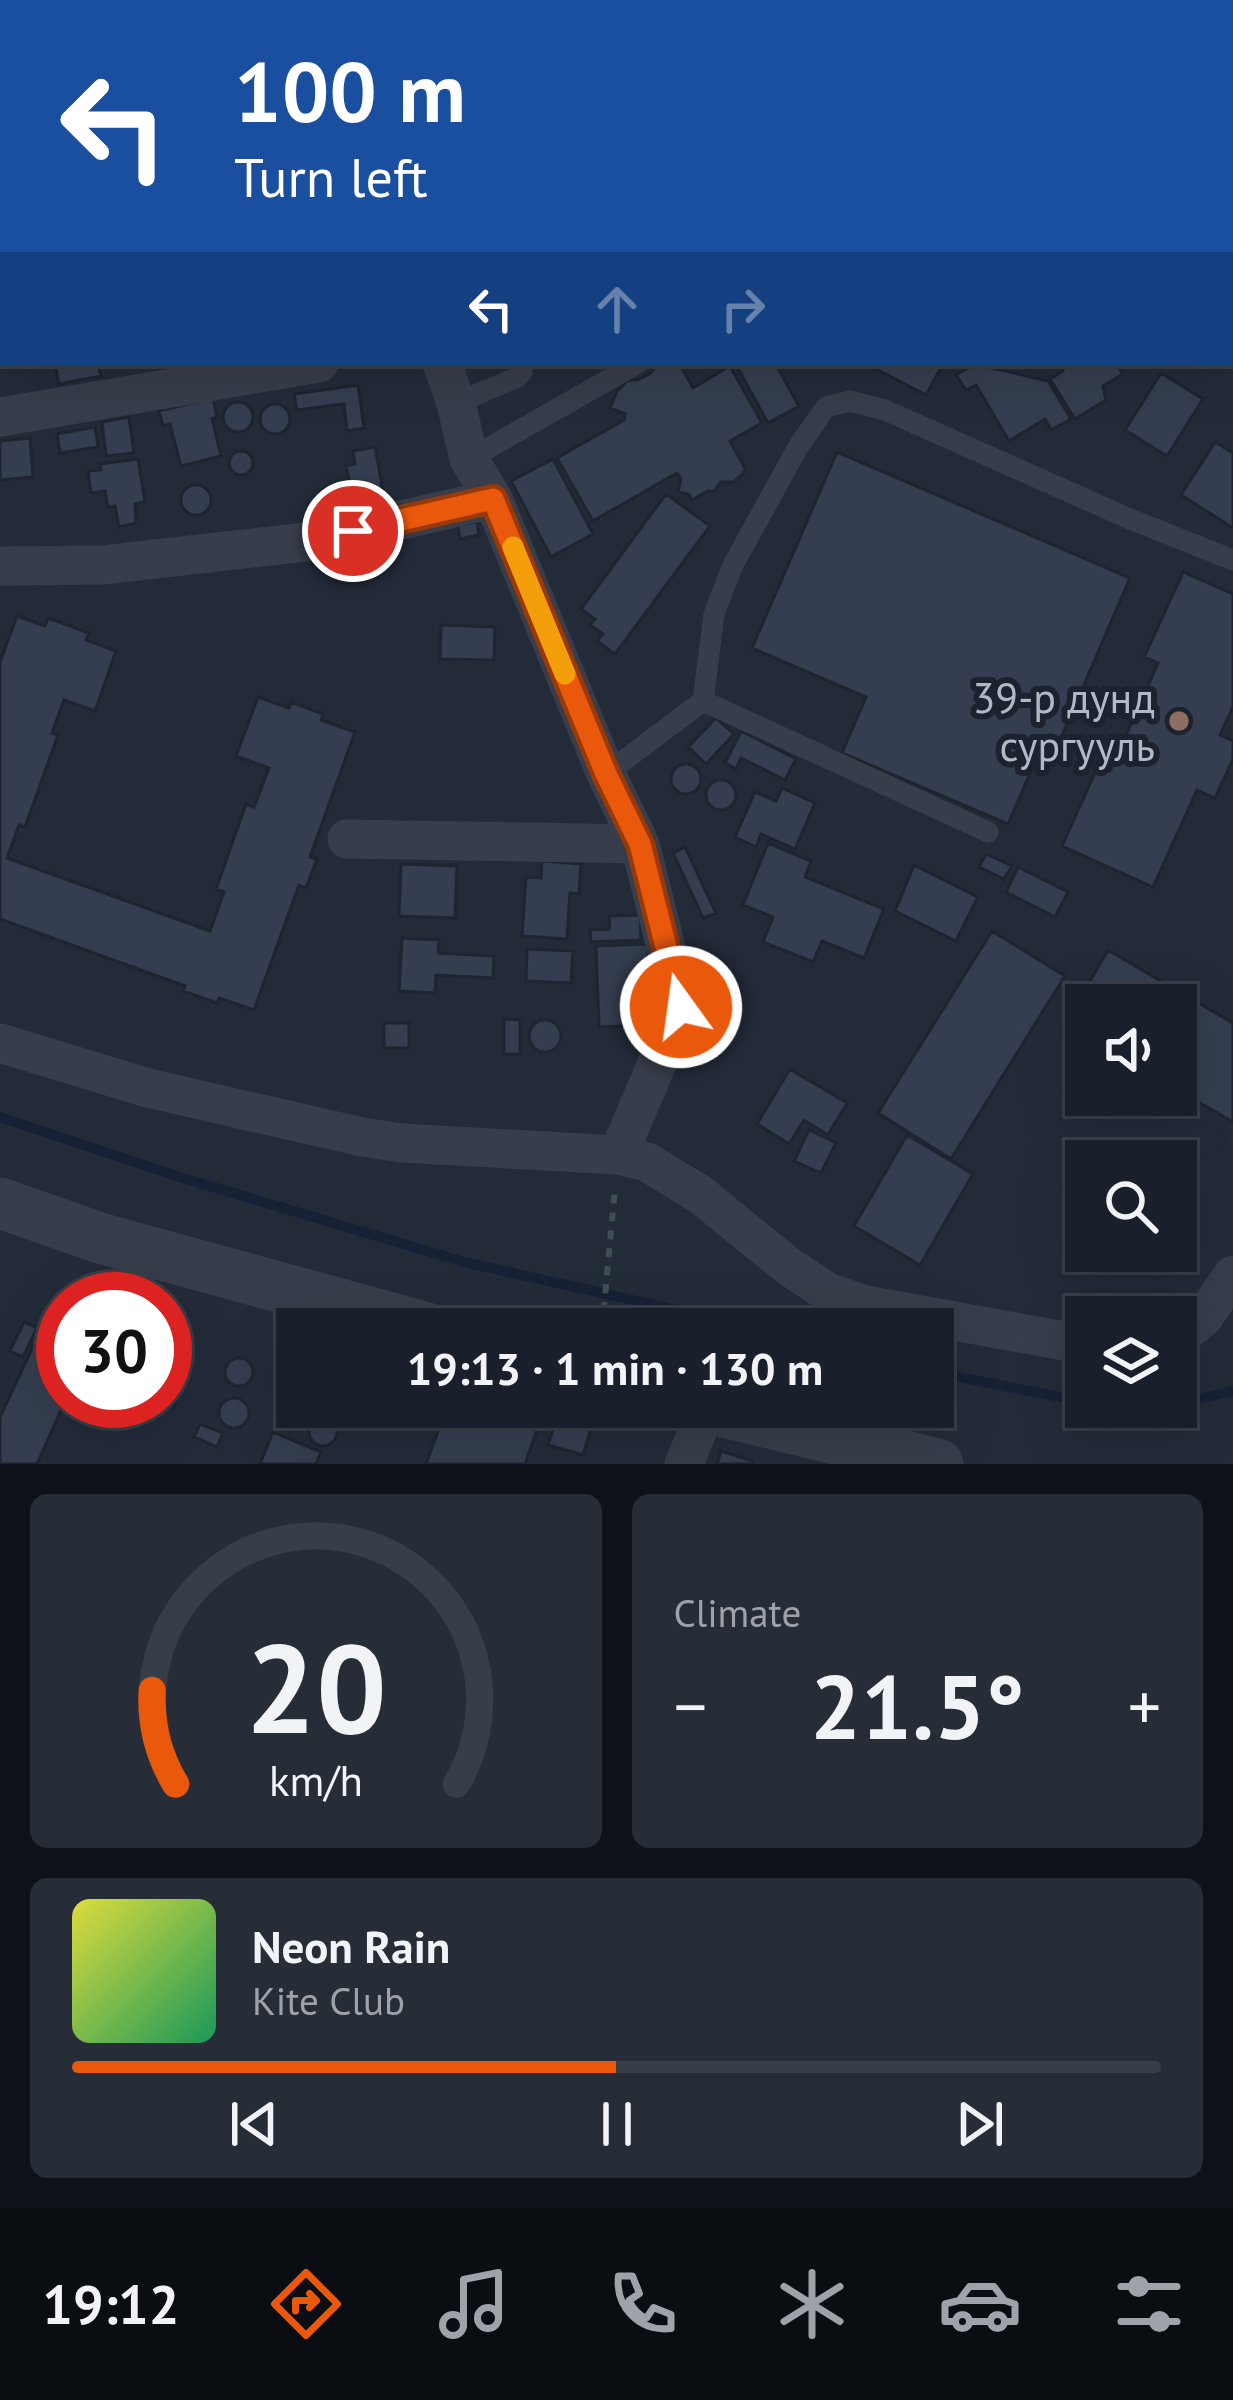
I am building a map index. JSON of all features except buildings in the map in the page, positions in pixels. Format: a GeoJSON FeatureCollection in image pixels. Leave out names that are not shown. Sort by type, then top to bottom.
{"type":"FeatureCollection","features":[{"type":"Feature","properties":{"kind":"street"},"geometry":{"type":"LineString","coordinates":[[0,417],[301,366]]}},
{"type":"Feature","properties":{"kind":"street"},"geometry":{"type":"LineString","coordinates":[[443,366],[469,459],[493,499],[606,774],[640,844],[681,1007],[618,1155]]}},
{"type":"Feature","properties":{"kind":"street"},"geometry":{"type":"LineString","coordinates":[[0,566],[103,565],[307,542],[493,499]]}},
{"type":"Feature","properties":{"kind":"street"},"geometry":{"type":"LineString","coordinates":[[347,839],[640,844]]}},
{"type":"Feature","properties":{"kind":"street"},"geometry":{"type":"LineString","coordinates":[[0,1043],[148,1088],[362,1137],[618,1155],[647,1162],[701,1196],[827,1292],[866,1305],[1065,1341]]}},
{"type":"Feature","properties":{"kind":"street"},"geometry":{"type":"LineString","coordinates":[[0,1203],[100,1238],[355,1308]]}},
{"type":"Feature","properties":{"kind":"street"},"geometry":{"type":"LineString","coordinates":[[1197,1323],[1233,1275]]}},
{"type":"Feature","properties":{"kind":"street"},"geometry":{"type":"LineString","coordinates":[[684,1464],[698,1428]]}},
{"type":"Feature","properties":{"kind":"street"},"geometry":{"type":"LineString","coordinates":[[788,1428],[938,1464]]}},
{"type":"Feature","properties":{"kind":"lane"},"geometry":{"type":"LineString","coordinates":[[456,403],[518,377],[522,366]]}},
{"type":"Feature","properties":{"kind":"lane"},"geometry":{"type":"LineString","coordinates":[[469,459],[633,366]]}},
{"type":"Feature","properties":{"kind":"lane"},"geometry":{"type":"LineString","coordinates":[[606,774],[703,701],[714,614],[732,567],[826,406],[850,401],[885,410],[1233,560]]}},
{"type":"Feature","properties":{"kind":"lane"},"geometry":{"type":"LineString","coordinates":[[703,701],[988,832]]}},
{"type":"Feature","properties":{"kind":"path"},"geometry":{"type":"LineString","coordinates":[[604,1308],[618,1155]]}},
{"type":"Feature","properties":{"kind":"waterway"},"geometry":{"type":"LineString","coordinates":[[0,1117],[183,1178],[464,1262],[668,1308]]}},
{"type":"Feature","properties":{"kind":"waterway"},"geometry":{"type":"LineString","coordinates":[[954,1376],[1065,1398]]}},
{"type":"Feature","properties":{"kind":"waterway"},"geometry":{"type":"LineString","coordinates":[[1197,1399],[1233,1391]]}},
{"type":"Feature","properties":{"kind":"slow traffic"},"geometry":{"type":"LineString","coordinates":[[513,547],[565,674]]}},
{"type":"Feature","properties":{"kind":"place","name":"39-р дунд сургууль"},"geometry":{"type":"Point","coordinates":[1179,721]}},
{"type":"Feature","properties":{"kind":"route"},"geometry":{"type":"LineString","coordinates":[[353,531],[493,499],[606,774],[640,844],[681,1007]]}}]}
